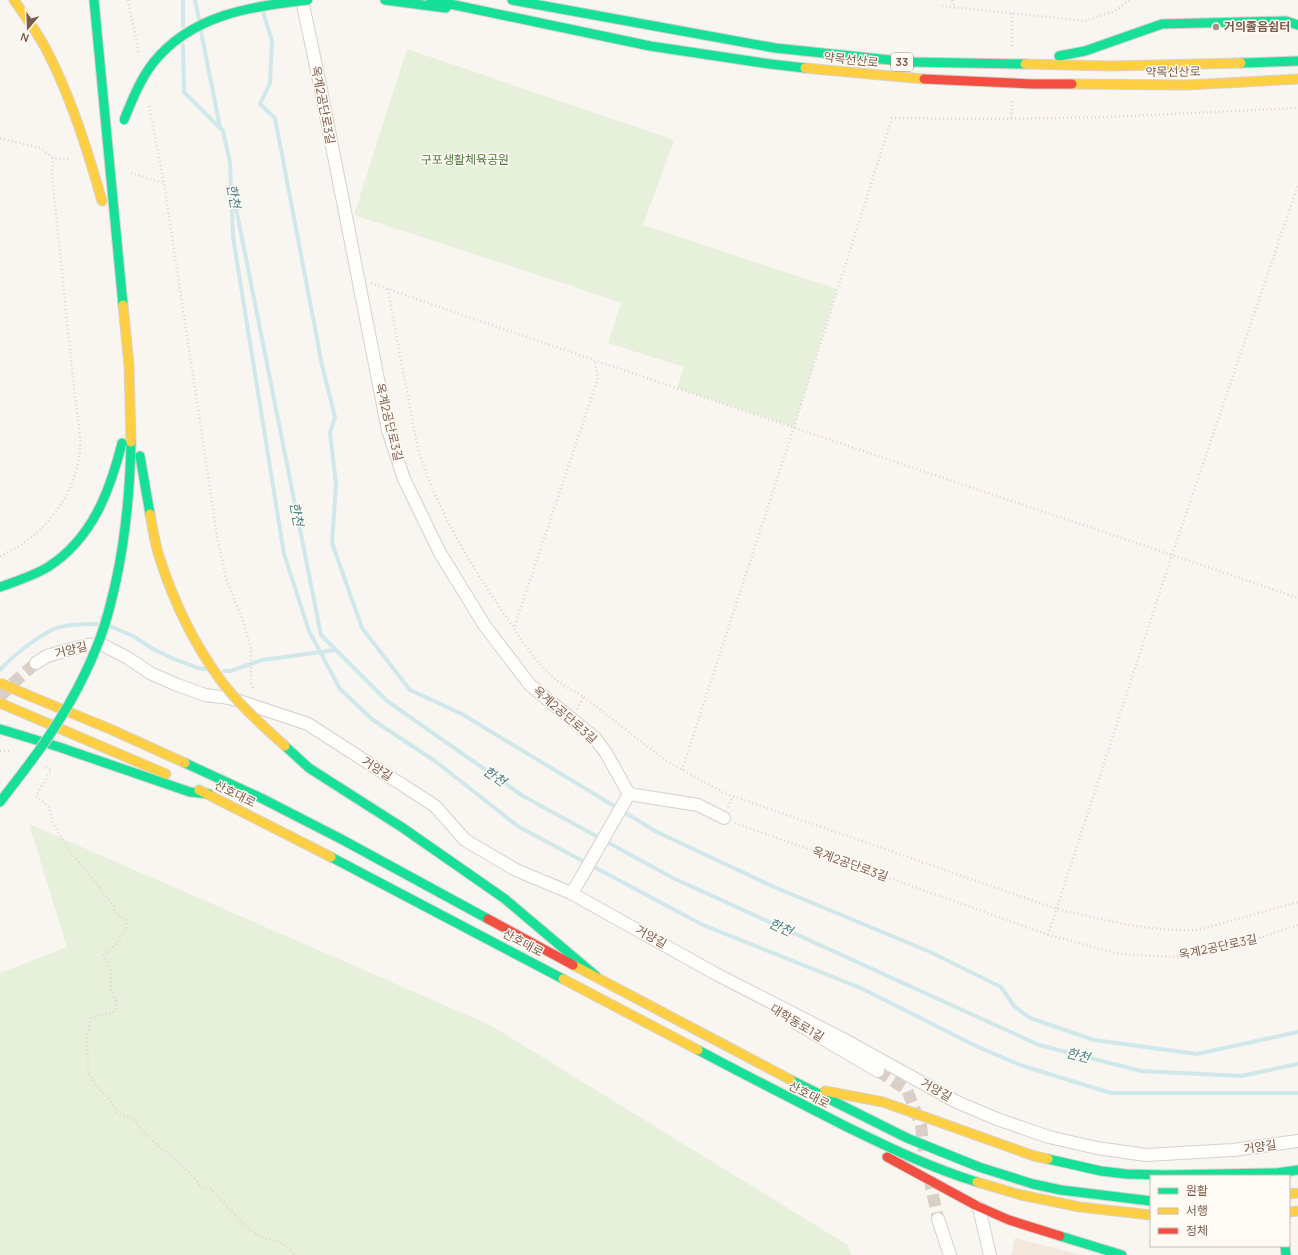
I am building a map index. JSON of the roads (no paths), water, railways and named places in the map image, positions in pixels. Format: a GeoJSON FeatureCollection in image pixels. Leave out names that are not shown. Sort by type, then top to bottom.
{"type":"FeatureCollection","features":[{"type":"Feature","properties":{"kind":"main road"},"geometry":{"type":"LineString","coordinates":[[14,0],[40,37],[61,77],[79,123],[103,205],[98,154]]}},
{"type":"Feature","properties":{"kind":"main road"},"geometry":{"type":"LineString","coordinates":[[0,802],[54,732],[94,655],[116,581],[124,540],[129,498],[131,410],[129,365],[94,0]]}},
{"type":"Feature","properties":{"kind":"main road"},"geometry":{"type":"LineString","coordinates":[[123,124],[134,93],[146,72],[168,47],[182,35],[213,18],[236,10],[262,5],[308,0]]}},
{"type":"Feature","properties":{"kind":"main road"},"geometry":{"type":"LineString","coordinates":[[385,0],[533,22]]}},
{"type":"Feature","properties":{"kind":"main road","name":"약목선산로"},"geometry":{"type":"LineString","coordinates":[[431,0],[650,46],[770,64],[906,78],[1032,84],[1179,84],[1298,79]]}},
{"type":"Feature","properties":{"kind":"main road","name":"약목선산로"},"geometry":{"type":"LineString","coordinates":[[512,0],[775,48],[909,62],[1111,66],[1298,61]]}},
{"type":"Feature","properties":{"kind":"main road"},"geometry":{"type":"LineString","coordinates":[[847,56],[1058,56],[1104,46],[1162,24],[1286,21],[1298,25]]}},
{"type":"Feature","properties":{"kind":"main road"},"geometry":{"type":"LineString","coordinates":[[113,195],[118,148]]}},
{"type":"Feature","properties":{"kind":"main road"},"geometry":{"type":"LineString","coordinates":[[112,556],[116,536],[120,493],[122,440],[121,390]]}},
{"type":"Feature","properties":{"kind":"main road"},"geometry":{"type":"LineString","coordinates":[[131,410],[160,560],[174,597],[200,649],[220,679],[252,716],[309,768],[403,828],[505,899],[596,976]]}},
{"type":"Feature","properties":{"kind":"main road"},"geometry":{"type":"LineString","coordinates":[[0,587],[44,569],[66,553],[80,538],[94,520],[104,503],[114,474],[122,440]]}},
{"type":"Feature","properties":{"kind":"main road"},"geometry":{"type":"LineString","coordinates":[[82,656],[90,637]]}},
{"type":"Feature","properties":{"kind":"main road","name":"산호대로"},"geometry":{"type":"LineString","coordinates":[[0,683],[110,729],[261,798],[341,839],[872,1122],[936,1150],[980,1167],[1033,1184],[1082,1193],[1150,1201]]}},
{"type":"Feature","properties":{"kind":"main road"},"geometry":{"type":"LineString","coordinates":[[28,750],[45,727],[60,700]]}},
{"type":"Feature","properties":{"kind":"main road","name":"산호대로"},"geometry":{"type":"LineString","coordinates":[[0,703],[209,794],[373,878],[834,1121],[883,1145],[926,1163],[998,1189],[1080,1207],[1150,1215]]}},
{"type":"Feature","properties":{"kind":"main road"},"geometry":{"type":"LineString","coordinates":[[0,729],[59,747],[190,792],[209,794]]}},
{"type":"Feature","properties":{"kind":"main road"},"geometry":{"type":"LineString","coordinates":[[806,1088],[883,1102],[1034,1156],[1081,1167],[1126,1174],[1277,1174]]}},
{"type":"Feature","properties":{"kind":"main road"},"geometry":{"type":"LineString","coordinates":[[834,1121],[884,1155],[979,1208],[1010,1220],[1122,1255]]}},
{"type":"Feature","properties":{"kind":"main road"},"geometry":{"type":"LineString","coordinates":[[1290,1192],[1296,1180]]}},
{"type":"Feature","properties":{"kind":"main road"},"geometry":{"type":"LineString","coordinates":[[1296,1180],[1298,1218]]}},
{"type":"Feature","properties":{"kind":"street","name":"옥계2공단로3길"},"geometry":{"type":"LineString","coordinates":[[302,0],[388,430],[404,479],[440,553],[485,626],[530,685],[571,720],[595,738],[606,753],[627,797]]}},
{"type":"Feature","properties":{"kind":"street","name":"거양길"},"geometry":{"type":"LineString","coordinates":[[36,663],[47,656],[88,645],[100,644],[128,658],[150,673],[204,696],[230,698],[308,724],[435,806],[465,840],[516,870],[571,893],[716,974],[841,1038],[957,1102],[997,1119],[1049,1136],[1097,1148],[1146,1155],[1233,1150],[1298,1141]]}},
{"type":"Feature","properties":{"kind":"street"},"geometry":{"type":"LineString","coordinates":[[571,893],[627,797],[698,806],[724,818]]}},
{"type":"Feature","properties":{"kind":"street","name":"대학동로1길"},"geometry":{"type":"LineString","coordinates":[[716,974],[815,1035],[878,1071]]}},
{"type":"Feature","properties":{"kind":"street"},"geometry":{"type":"LineString","coordinates":[[979,1208],[990,1255]]}},
{"type":"Feature","properties":{"kind":"street"},"geometry":{"type":"LineString","coordinates":[[938,1219],[950,1255]]}},
{"type":"Feature","properties":{"kind":"waterway"},"geometry":{"type":"LineString","coordinates":[[183,0],[183,26]]}},
{"type":"Feature","properties":{"kind":"waterway","name":"한천"},"geometry":{"type":"LineString","coordinates":[[195,0],[199,19]]}},
{"type":"Feature","properties":{"kind":"waterway"},"geometry":{"type":"LineString","coordinates":[[263,12],[272,41],[270,83],[260,104],[275,118],[322,365],[335,417],[330,433],[336,484],[332,543],[362,628],[410,690],[462,714],[657,832],[774,887],[928,951],[1001,987],[1014,1006],[1030,1018],[1094,1040],[1197,1054],[1298,1032]]}},
{"type":"Feature","properties":{"kind":"waterway","name":"한천"},"geometry":{"type":"LineString","coordinates":[[201,32],[220,127]]}},
{"type":"Feature","properties":{"kind":"waterway"},"geometry":{"type":"LineString","coordinates":[[183,45],[184,92],[223,131],[230,162],[233,237],[284,554],[309,631],[340,689],[373,720],[435,761],[519,827],[703,925],[863,989],[978,1047],[1023,1066],[1111,1093],[1298,1093]]}},
{"type":"Feature","properties":{"kind":"waterway","name":"한천"},"geometry":{"type":"LineString","coordinates":[[233,193],[321,635],[387,701],[523,796],[673,878],[1039,1045],[1141,1071],[1241,1076],[1298,1064]]}},
{"type":"Feature","properties":{"kind":"waterway"},"geometry":{"type":"LineString","coordinates":[[0,670],[25,647],[54,629],[70,625],[97,624]]}},
{"type":"Feature","properties":{"kind":"waterway"},"geometry":{"type":"LineString","coordinates":[[110,626],[133,636],[153,649],[174,659],[205,669]]}},
{"type":"Feature","properties":{"kind":"waterway"},"geometry":{"type":"LineString","coordinates":[[224,671],[230,671],[262,660],[336,650]]}},
{"type":"Feature","properties":{"kind":"tunnel"},"geometry":{"type":"LineString","coordinates":[[0,697],[12,684],[36,663]]}},
{"type":"Feature","properties":{"kind":"tunnel"},"geometry":{"type":"LineString","coordinates":[[878,1071],[907,1090],[921,1125],[924,1151]]}},
{"type":"Feature","properties":{"kind":"tunnel"},"geometry":{"type":"LineString","coordinates":[[929,1177],[938,1219]]}},
{"type":"Feature","properties":{"kind":"place","name":"거의졸음쉼터"},"geometry":{"type":"Point","coordinates":[1216,27]}},
{"type":"Feature","properties":{"kind":"park label","name":"구포생활체육공원"},"geometry":{"type":"Point","coordinates":[465,160]}}]}
